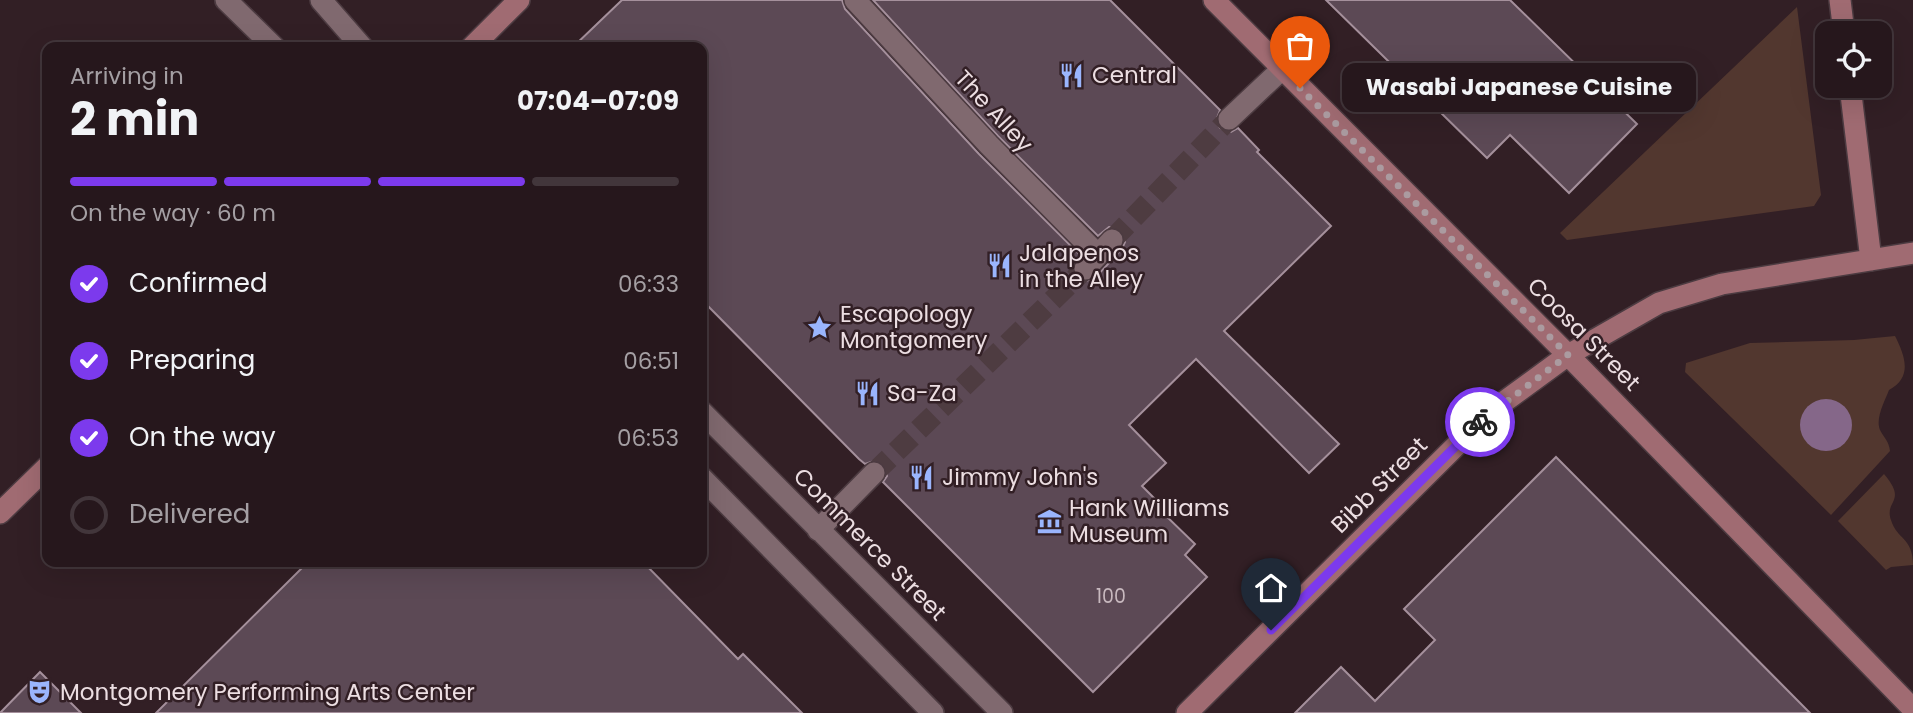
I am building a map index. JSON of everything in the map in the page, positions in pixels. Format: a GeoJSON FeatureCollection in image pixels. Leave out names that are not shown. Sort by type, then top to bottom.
{"type":"FeatureCollection","features":[{"type":"Feature","properties":{"kind":"main road"},"geometry":{"type":"LineString","coordinates":[[477,42],[519,0]]}},
{"type":"Feature","properties":{"kind":"main road","name":"Coosa Street"},"geometry":{"type":"LineString","coordinates":[[1214,0],[1568,355],[1913,709]]}},
{"type":"Feature","properties":{"kind":"main road"},"geometry":{"type":"LineString","coordinates":[[1840,0],[1843,21]]}},
{"type":"Feature","properties":{"kind":"main road"},"geometry":{"type":"LineString","coordinates":[[1851,98],[1871,260]]}},
{"type":"Feature","properties":{"kind":"main road","name":"Bibb Street"},"geometry":{"type":"LineString","coordinates":[[1187,713],[1490,412],[1568,355],[1659,303],[1722,284],[1913,253]]}},
{"type":"Feature","properties":{"kind":"main road"},"geometry":{"type":"LineString","coordinates":[[0,513],[42,472]]}},
{"type":"Feature","properties":{"kind":"street"},"geometry":{"type":"LineString","coordinates":[[226,0],[269,42]]}},
{"type":"Feature","properties":{"kind":"street"},"geometry":{"type":"LineString","coordinates":[[321,0],[358,42]]}},
{"type":"Feature","properties":{"kind":"street","name":"The Alley"},"geometry":{"type":"LineString","coordinates":[[855,0],[989,145],[1098,255]]}},
{"type":"Feature","properties":{"kind":"street"},"geometry":{"type":"LineString","coordinates":[[1229,120],[1282,69]]}},
{"type":"Feature","properties":{"kind":"street","name":"Commerce Street"},"geometry":{"type":"LineString","coordinates":[[707,417],[1002,713]]}},
{"type":"Feature","properties":{"kind":"street"},"geometry":{"type":"LineString","coordinates":[[818,530],[874,473]]}},
{"type":"Feature","properties":{"kind":"street"},"geometry":{"type":"LineString","coordinates":[[707,483],[933,713]]}},
{"type":"Feature","properties":{"kind":"shaded area"},"geometry":{"type":"Polygon","coordinates":[[[1797,7],[1821,195],[1814,206],[1567,240],[1560,233],[1797,7]]]}},
{"type":"Feature","properties":{"kind":"shaded area"},"geometry":{"type":"Polygon","coordinates":[[[1895,336],[1904,358],[1904,372],[1897,385],[1889,390],[1879,420],[1880,430],[1890,451],[1831,515],[1685,372],[1686,363],[1750,343],[1895,336]]]}},
{"type":"Feature","properties":{"kind":"shaded area"},"geometry":{"type":"Polygon","coordinates":[[[1826,399],[1836,401],[1844,407],[1850,415],[1850,435],[1844,443],[1836,449],[1826,451],[1816,449],[1808,443],[1802,435],[1800,425],[1802,415],[1808,407],[1816,401],[1826,399]]]}},
{"type":"Feature","properties":{"kind":"shaded area"},"geometry":{"type":"Polygon","coordinates":[[[1884,474],[1891,483],[1895,496],[1890,508],[1891,520],[1908,544],[1913,565],[1886,570],[1838,521],[1884,474]]]}},
{"type":"Feature","properties":{"kind":"building"},"geometry":{"type":"Polygon","coordinates":[[[622,0],[842,0],[845,9],[979,154],[1080,255],[1072,265],[1072,272],[1083,282],[1095,278],[1122,249],[1125,242],[1121,231],[1116,227],[1109,227],[1098,236],[998,136],[873,0],[1110,0],[1220,110],[1216,121],[1220,128],[1231,132],[1238,128],[1259,150],[1257,152],[1331,226],[1224,331],[1339,444],[1309,473],[1196,359],[1129,425],[1166,463],[1142,486],[1165,509],[1162,512],[1195,544],[1185,555],[1207,577],[1093,692],[883,482],[887,476],[884,464],[877,460],[865,464],[859,459],[707,305],[707,42],[578,42],[622,0]]]}},
{"type":"Feature","properties":{"kind":"building"},"geometry":{"type":"Polygon","coordinates":[[[1326,0],[1510,0],[1637,124],[1569,193],[1510,135],[1487,158],[1326,0]]]}},
{"type":"Feature","properties":{"kind":"building"},"geometry":{"type":"Polygon","coordinates":[[[1556,457],[1810,713],[1295,713],[1341,667],[1375,701],[1435,640],[1404,609],[1556,457]]]}},
{"type":"Feature","properties":{"kind":"building"},"geometry":{"type":"Polygon","coordinates":[[[303,567],[648,567],[738,659],[743,654],[802,713],[156,713],[303,567]]]}},
{"type":"Feature","properties":{"kind":"building","name":"Montgomery Performing Arts Center"},"geometry":{"type":"Polygon","coordinates":[[[40,672],[81,713],[0,713],[40,672]]]}},
{"type":"Feature","properties":{"kind":"tunnel"},"geometry":{"type":"LineString","coordinates":[[1112,240],[1229,119]]}},
{"type":"Feature","properties":{"kind":"tunnel"},"geometry":{"type":"LineString","coordinates":[[874,473],[1085,269]]}},
{"type":"Feature","properties":{"kind":"way so far"},"geometry":{"type":"LineString","coordinates":[[1300,88],[1568,355],[1480,422]]}},
{"type":"Feature","properties":{"kind":"place","name":"Central"},"geometry":{"type":"Point","coordinates":[1072,75]}},
{"type":"Feature","properties":{"kind":"place","name":"Wasabi Japanese Cuisine"},"geometry":{"type":"Point","coordinates":[1300,88]}},
{"type":"Feature","properties":{"kind":"place","name":"Jalapenos in the Alley"},"geometry":{"type":"Point","coordinates":[999,266]}},
{"type":"Feature","properties":{"kind":"place","name":"Escapology Montgomery"},"geometry":{"type":"Point","coordinates":[820,327]}},
{"type":"Feature","properties":{"kind":"place","name":"Sa-Za"},"geometry":{"type":"Point","coordinates":[867,393]}},
{"type":"Feature","properties":{"kind":"place","name":"Jimmy John's"},"geometry":{"type":"Point","coordinates":[922,477]}},
{"type":"Feature","properties":{"kind":"place","name":"Hank Williams Museum"},"geometry":{"type":"Point","coordinates":[1049,521]}},
{"type":"Feature","properties":{"kind":"place","name":"Montgomery Performing Arts Center"},"geometry":{"type":"Point","coordinates":[40,692]}},
{"type":"Feature","properties":{"kind":"route"},"geometry":{"type":"LineString","coordinates":[[1271,630],[1480,422]]}}]}
